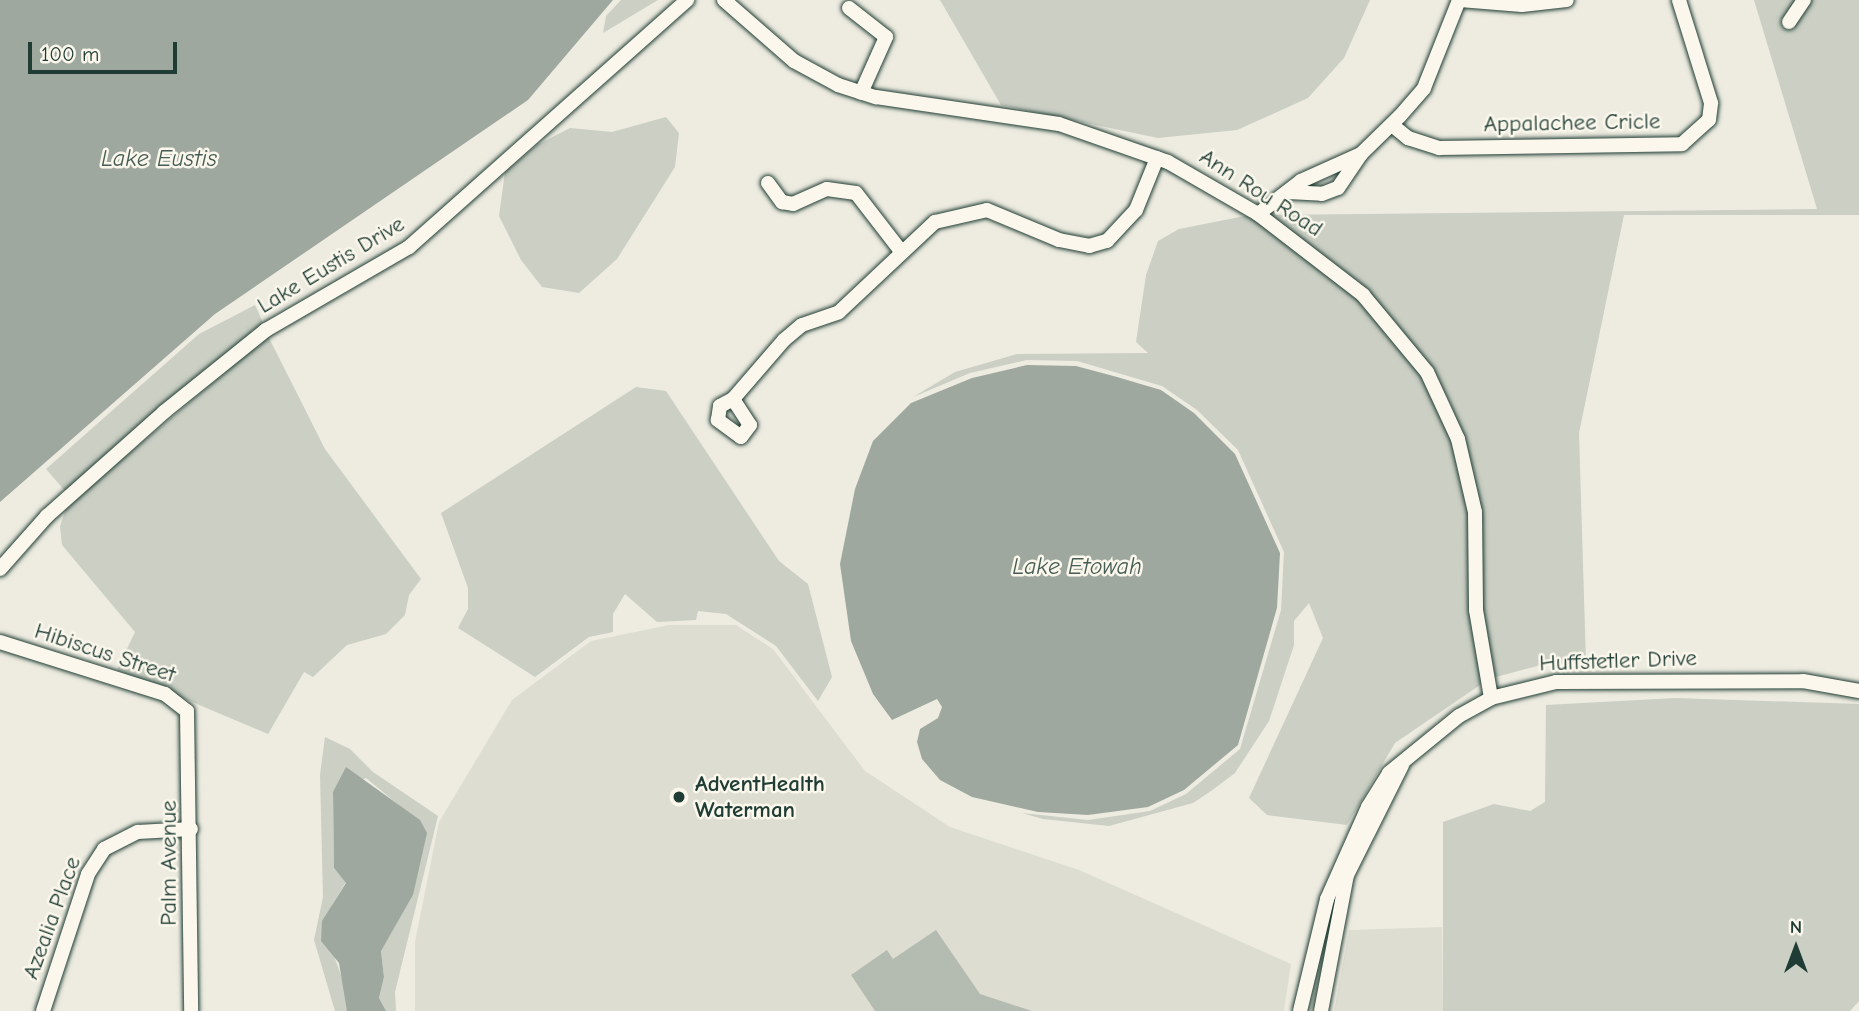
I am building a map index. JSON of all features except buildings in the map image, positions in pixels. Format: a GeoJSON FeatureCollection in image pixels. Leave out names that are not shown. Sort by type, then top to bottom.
{"type":"FeatureCollection","features":[{"type":"Feature","properties":{"kind":"street","name":"Lake Eustis Drive"},"geometry":{"type":"LineString","coordinates":[[0,569],[47,516],[164,412],[267,330],[409,247],[687,0]]}},
{"type":"Feature","properties":{"kind":"street","name":"Ann Rou Road"},"geometry":{"type":"LineString","coordinates":[[724,0],[794,61],[861,93],[1059,124],[1157,158],[1258,214],[1382,314],[1421,362],[1447,407],[1475,512],[1476,610],[1491,698]]}},
{"type":"Feature","properties":{"kind":"street"},"geometry":{"type":"LineString","coordinates":[[1288,192],[1322,194],[1345,181],[1362,154],[1424,88],[1459,0],[1522,5],[1567,0]]}},
{"type":"Feature","properties":{"kind":"street","name":"Appalachee Cricle"},"geometry":{"type":"LineString","coordinates":[[1392,125],[1408,138],[1439,148],[1682,144],[1709,120],[1711,103],[1678,0]]}},
{"type":"Feature","properties":{"kind":"street"},"geometry":{"type":"LineString","coordinates":[[1789,22],[1804,0]]}},
{"type":"Feature","properties":{"kind":"street"},"geometry":{"type":"LineString","coordinates":[[849,8],[886,37],[861,93]]}},
{"type":"Feature","properties":{"kind":"street"},"geometry":{"type":"LineString","coordinates":[[1258,214],[1288,192],[1362,154]]}},
{"type":"Feature","properties":{"kind":"street"},"geometry":{"type":"LineString","coordinates":[[733,399],[784,340],[802,325],[839,312],[900,250],[935,222],[972,209],[1009,217],[1059,240],[1089,246],[1107,241],[1136,210],[1157,158]]}},
{"type":"Feature","properties":{"kind":"street"},"geometry":{"type":"LineString","coordinates":[[1335,168],[1345,181]]}},
{"type":"Feature","properties":{"kind":"street"},"geometry":{"type":"LineString","coordinates":[[768,183],[782,202],[793,204],[827,189],[856,193],[900,250]]}},
{"type":"Feature","properties":{"kind":"street","name":"Hibiscus Street"},"geometry":{"type":"LineString","coordinates":[[0,642],[175,698],[189,715]]}},
{"type":"Feature","properties":{"kind":"street","name":"Huffstetler Drive"},"geometry":{"type":"LineString","coordinates":[[1300,1011],[1336,871],[1368,807],[1402,764],[1429,736],[1491,698],[1556,682],[1803,681],[1859,691]]}},
{"type":"Feature","properties":{"kind":"street","name":"Palm Avenue"},"geometry":{"type":"LineString","coordinates":[[189,715],[191,1011]]}},
{"type":"Feature","properties":{"kind":"street","name":"Huffstetler Drive"},"geometry":{"type":"LineString","coordinates":[[1321,1011],[1347,875],[1402,764]]}},
{"type":"Feature","properties":{"kind":"street","name":"Azealia Place"},"geometry":{"type":"LineString","coordinates":[[43,1011],[88,874],[104,849],[138,832],[191,829]]}},
{"type":"Feature","properties":{"kind":"shaded area"},"geometry":{"type":"Polygon","coordinates":[[[621,0],[658,0],[603,33],[606,16],[621,0]]]}},
{"type":"Feature","properties":{"kind":"shaded area"},"geometry":{"type":"Polygon","coordinates":[[[940,0],[1370,0],[1344,58],[1308,98],[1237,130],[1158,138],[1001,105],[940,0]]]}},
{"type":"Feature","properties":{"kind":"shaded area"},"geometry":{"type":"Polygon","coordinates":[[[1754,0],[1859,0],[1859,215],[1624,215],[1579,433],[1586,663],[1545,664],[1492,678],[1483,634],[1480,511],[1451,404],[1431,368],[1385,310],[1269,215],[1817,209],[1754,0]]]}},
{"type":"Feature","properties":{"kind":"shaded area"},"geometry":{"type":"Polygon","coordinates":[[[666,117],[679,133],[675,167],[617,259],[579,293],[542,287],[521,260],[499,216],[505,172],[537,145],[570,128],[612,132],[666,117]]]}},
{"type":"Feature","properties":{"kind":"shaded area"},"geometry":{"type":"Polygon","coordinates":[[[1250,215],[1360,300],[1423,375],[1454,441],[1470,513],[1471,610],[1483,683],[1395,743],[1347,825],[1267,815],[1249,798],[1323,638],[1309,603],[1294,621],[1294,645],[1269,721],[1235,773],[1211,791],[1193,803],[1109,826],[1043,819],[1022,813],[1088,820],[1150,811],[1186,794],[1240,749],[1281,610],[1284,552],[1238,450],[1197,410],[1162,386],[1077,361],[1027,360],[970,373],[913,397],[955,372],[1017,354],[1148,353],[1136,342],[1146,275],[1158,241],[1179,229],[1250,215]]]}},
{"type":"Feature","properties":{"kind":"shaded area"},"geometry":{"type":"Polygon","coordinates":[[[255,305],[264,325],[66,492],[46,469],[199,334],[255,305]]]}},
{"type":"Feature","properties":{"kind":"shaded area"},"geometry":{"type":"Polygon","coordinates":[[[268,336],[325,449],[421,579],[409,595],[405,615],[386,634],[347,645],[313,677],[304,672],[268,734],[117,670],[135,632],[62,545],[60,526],[67,506],[268,336]]]}},
{"type":"Feature","properties":{"kind":"shaded area"},"geometry":{"type":"Polygon","coordinates":[[[636,387],[666,391],[779,561],[808,584],[832,677],[818,701],[776,646],[726,614],[698,611],[696,620],[657,622],[625,594],[613,614],[613,632],[589,637],[535,677],[458,628],[468,609],[468,588],[441,513],[636,387]]]}},
{"type":"Feature","properties":{"kind":"shaded area","name":"AdventHealth Waterman"},"geometry":{"type":"Polygon","coordinates":[[[669,625],[736,625],[773,649],[865,771],[950,827],[1079,870],[1291,964],[1284,1011],[415,1011],[415,942],[439,822],[512,700],[591,641],[669,625]]]}},
{"type":"Feature","properties":{"kind":"shaded area"},"geometry":{"type":"Polygon","coordinates":[[[1675,698],[1859,704],[1859,1001],[1850,1011],[1443,1011],[1443,822],[1494,804],[1530,811],[1545,802],[1546,705],[1675,698]]]}},
{"type":"Feature","properties":{"kind":"shaded area"},"geometry":{"type":"Polygon","coordinates":[[[325,737],[350,749],[373,772],[438,816],[395,992],[396,1011],[386,1011],[379,998],[384,977],[381,950],[413,895],[400,806],[366,778],[333,792],[334,868],[346,882],[332,905],[333,953],[347,992],[347,1011],[335,1011],[314,940],[323,897],[320,775],[325,737]]]}},
{"type":"Feature","properties":{"kind":"shaded area"},"geometry":{"type":"Polygon","coordinates":[[[1442,927],[1443,1011],[1334,1011],[1349,930],[1442,927]]]}},
{"type":"Feature","properties":{"kind":"water","name":"Lake Eustis"},"geometry":{"type":"Polygon","coordinates":[[[0,0],[613,0],[528,100],[215,314],[0,502],[0,0]]]}},
{"type":"Feature","properties":{"kind":"water","name":"Lake Etowah"},"geometry":{"type":"Polygon","coordinates":[[[1027,365],[1076,366],[1117,377],[1161,390],[1194,413],[1235,454],[1280,553],[1277,608],[1238,745],[1184,790],[1148,807],[1088,815],[1038,812],[972,797],[940,780],[922,759],[917,742],[920,729],[938,718],[942,707],[937,699],[892,720],[873,694],[851,641],[840,564],[855,489],[873,441],[911,403],[972,378],[1027,365]]]}},
{"type":"Feature","properties":{"kind":"water"},"geometry":{"type":"Polygon","coordinates":[[[346,767],[420,820],[427,833],[413,895],[381,951],[384,977],[379,998],[386,1011],[347,1011],[339,963],[321,941],[322,921],[346,883],[334,868],[333,792],[346,767]]]}},
{"type":"Feature","properties":{"kind":"place","name":"AdventHealth Waterman"},"geometry":{"type":"Point","coordinates":[679,797]}}]}
